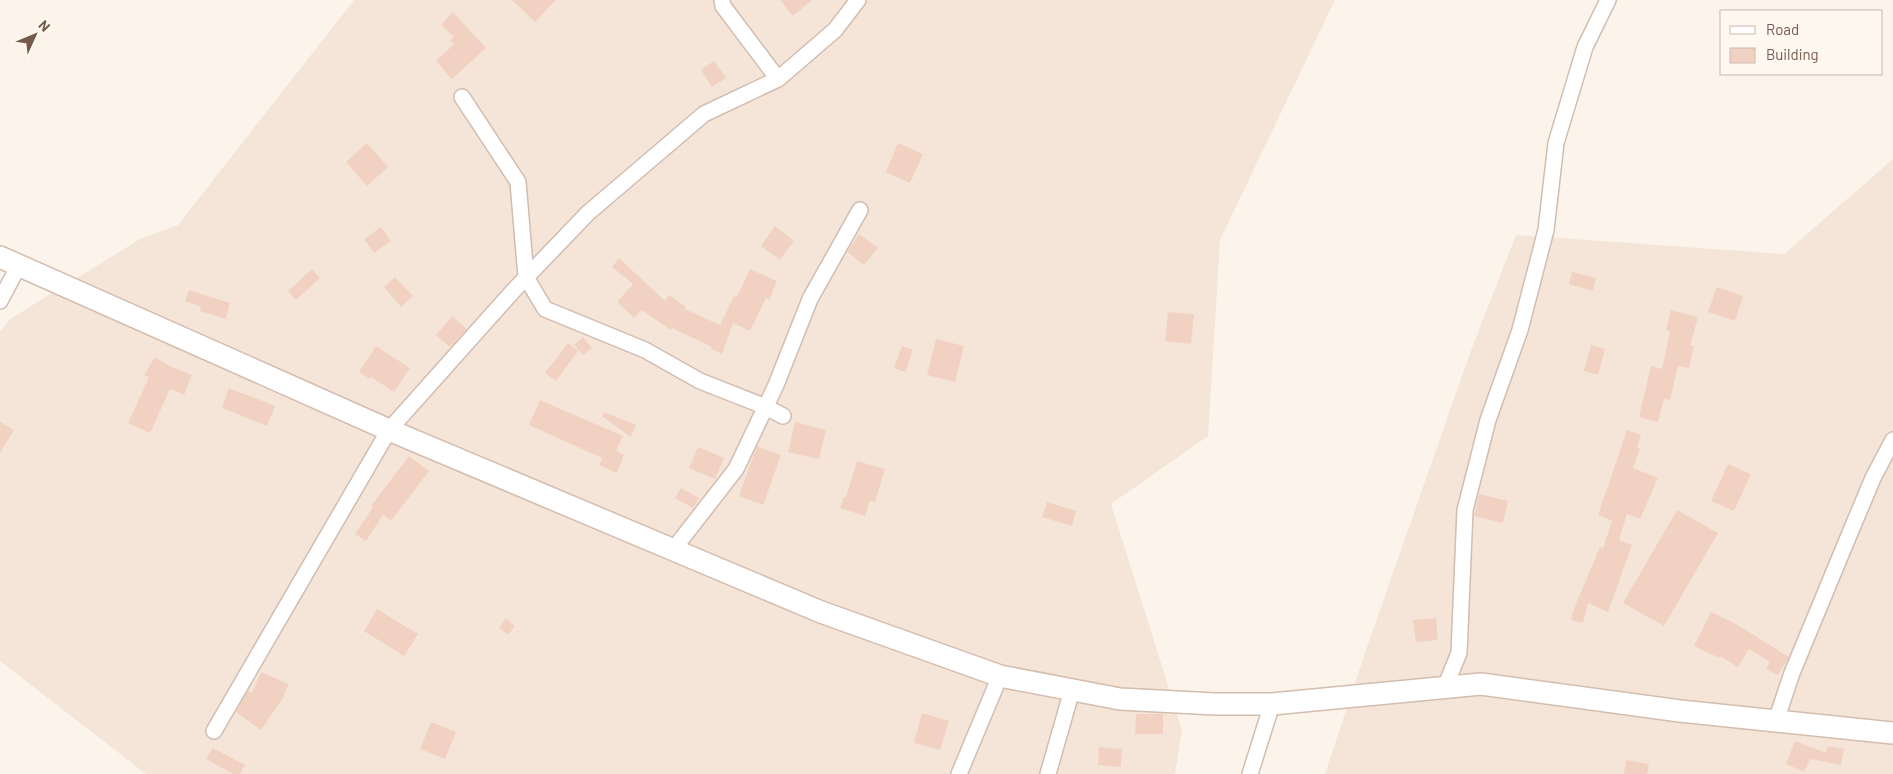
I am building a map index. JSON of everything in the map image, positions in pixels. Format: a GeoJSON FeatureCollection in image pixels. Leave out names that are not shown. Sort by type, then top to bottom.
{"type":"FeatureCollection","features":[{"type":"Feature","properties":{"kind":"main road"},"geometry":{"type":"LineString","coordinates":[[10,261],[388,430],[673,550],[821,612],[1000,676],[1120,700],[1215,704],[1272,704],[1481,684],[1680,711],[1893,733]]}},
{"type":"Feature","properties":{"kind":"street"},"geometry":{"type":"LineString","coordinates":[[722,0],[723,6],[778,79]]}},
{"type":"Feature","properties":{"kind":"street"},"geometry":{"type":"LineString","coordinates":[[214,731],[388,430],[526,277],[588,213],[704,114],[778,79],[835,30],[858,0]]}},
{"type":"Feature","properties":{"kind":"street"},"geometry":{"type":"LineString","coordinates":[[1445,687],[1459,653],[1465,510],[1488,420],[1520,330],[1546,230],[1556,143],[1585,46],[1608,0]]}},
{"type":"Feature","properties":{"kind":"street"},"geometry":{"type":"LineString","coordinates":[[462,97],[518,182],[526,277],[545,309],[645,350],[700,381],[784,416]]}},
{"type":"Feature","properties":{"kind":"street"},"geometry":{"type":"LineString","coordinates":[[673,550],[736,469],[776,385],[810,299],[860,210]]}},
{"type":"Feature","properties":{"kind":"street"},"geometry":{"type":"LineString","coordinates":[[0,301],[10,261]]}},
{"type":"Feature","properties":{"kind":"street"},"geometry":{"type":"LineString","coordinates":[[1776,721],[1792,673],[1873,478],[1893,440]]}},
{"type":"Feature","properties":{"kind":"street"},"geometry":{"type":"LineString","coordinates":[[959,774],[1000,676]]}},
{"type":"Feature","properties":{"kind":"street"},"geometry":{"type":"LineString","coordinates":[[1048,774],[1072,690]]}},
{"type":"Feature","properties":{"kind":"street"},"geometry":{"type":"LineString","coordinates":[[1250,774],[1272,704]]}},
{"type":"Feature","properties":{"kind":"shaded area"},"geometry":{"type":"Polygon","coordinates":[[[354,0],[1335,0],[1220,240],[1208,436],[1111,504],[1182,730],[1175,774],[146,774],[0,661],[0,332],[10,319],[140,239],[178,225],[354,0]]]}},
{"type":"Feature","properties":{"kind":"shaded area"},"geometry":{"type":"Polygon","coordinates":[[[1893,159],[1893,774],[1325,774],[1367,647],[1470,353],[1516,235],[1784,254],[1893,159]]]}},
{"type":"Feature","properties":{"kind":"building"},"geometry":{"type":"Polygon","coordinates":[[[512,0],[556,0],[535,22],[512,0]]]}},
{"type":"Feature","properties":{"kind":"building"},"geometry":{"type":"Polygon","coordinates":[[[780,0],[812,0],[793,16],[780,0]]]}},
{"type":"Feature","properties":{"kind":"building"},"geometry":{"type":"Polygon","coordinates":[[[453,12],[486,48],[452,79],[436,61],[454,44],[450,40],[454,37],[441,25],[453,12]]]}},
{"type":"Feature","properties":{"kind":"building"},"geometry":{"type":"Polygon","coordinates":[[[714,61],[726,78],[712,87],[701,70],[714,61]]]}},
{"type":"Feature","properties":{"kind":"building"},"geometry":{"type":"Polygon","coordinates":[[[367,143],[388,167],[367,186],[346,162],[367,143]]]}},
{"type":"Feature","properties":{"kind":"building"},"geometry":{"type":"Polygon","coordinates":[[[898,143],[923,154],[910,183],[886,172],[898,143]]]}},
{"type":"Feature","properties":{"kind":"building"},"geometry":{"type":"Polygon","coordinates":[[[775,226],[794,241],[780,260],[761,246],[775,226]]]}},
{"type":"Feature","properties":{"kind":"building"},"geometry":{"type":"Polygon","coordinates":[[[381,227],[391,241],[374,253],[364,239],[381,227]]]}},
{"type":"Feature","properties":{"kind":"building"},"geometry":{"type":"Polygon","coordinates":[[[859,234],[878,248],[864,265],[847,252],[859,234]]]}},
{"type":"Feature","properties":{"kind":"building"},"geometry":{"type":"Polygon","coordinates":[[[619,258],[665,301],[669,295],[686,307],[685,309],[720,325],[734,296],[737,297],[750,269],[777,281],[769,300],[766,298],[750,331],[733,323],[722,354],[711,349],[712,347],[672,328],[671,330],[642,310],[634,318],[617,302],[633,284],[612,267],[619,258]]]}},
{"type":"Feature","properties":{"kind":"building"},"geometry":{"type":"Polygon","coordinates":[[[312,269],[320,278],[296,300],[288,291],[312,269]]]}},
{"type":"Feature","properties":{"kind":"building"},"geometry":{"type":"Polygon","coordinates":[[[1572,272],[1596,278],[1593,291],[1569,284],[1572,272]]]}},
{"type":"Feature","properties":{"kind":"building"},"geometry":{"type":"Polygon","coordinates":[[[395,277],[413,296],[401,307],[384,287],[395,277]]]}},
{"type":"Feature","properties":{"kind":"building"},"geometry":{"type":"Polygon","coordinates":[[[1717,287],[1743,296],[1735,321],[1708,312],[1717,287]]]}},
{"type":"Feature","properties":{"kind":"building"},"geometry":{"type":"Polygon","coordinates":[[[189,290],[230,303],[226,319],[200,311],[201,307],[185,301],[189,290]]]}},
{"type":"Feature","properties":{"kind":"building"},"geometry":{"type":"Polygon","coordinates":[[[1671,310],[1698,317],[1690,346],[1694,346],[1689,368],[1678,366],[1670,400],[1664,399],[1658,422],[1639,417],[1651,366],[1662,369],[1670,331],[1666,330],[1671,310]]]}},
{"type":"Feature","properties":{"kind":"building"},"geometry":{"type":"Polygon","coordinates":[[[1168,312],[1194,314],[1191,344],[1165,341],[1168,312]]]}},
{"type":"Feature","properties":{"kind":"building"},"geometry":{"type":"Polygon","coordinates":[[[452,316],[467,329],[450,347],[436,335],[452,316]]]}},
{"type":"Feature","properties":{"kind":"building"},"geometry":{"type":"Polygon","coordinates":[[[583,337],[592,348],[583,355],[574,345],[583,337]]]}},
{"type":"Feature","properties":{"kind":"building"},"geometry":{"type":"Polygon","coordinates":[[[936,339],[964,346],[955,382],[927,375],[936,339]]]}},
{"type":"Feature","properties":{"kind":"building"},"geometry":{"type":"Polygon","coordinates":[[[568,343],[578,351],[556,381],[545,373],[568,343]]]}},
{"type":"Feature","properties":{"kind":"building"},"geometry":{"type":"Polygon","coordinates":[[[1591,345],[1605,349],[1598,375],[1584,371],[1591,345]]]}},
{"type":"Feature","properties":{"kind":"building"},"geometry":{"type":"Polygon","coordinates":[[[376,346],[410,368],[394,392],[371,377],[370,379],[359,372],[376,346]]]}},
{"type":"Feature","properties":{"kind":"building"},"geometry":{"type":"Polygon","coordinates":[[[902,346],[913,350],[905,372],[894,368],[902,346]]]}},
{"type":"Feature","properties":{"kind":"building"},"geometry":{"type":"Polygon","coordinates":[[[155,357],[170,366],[192,375],[184,395],[170,389],[150,433],[128,423],[149,377],[144,375],[155,357]]]}},
{"type":"Feature","properties":{"kind":"building"},"geometry":{"type":"Polygon","coordinates":[[[229,388],[275,406],[267,426],[222,408],[229,388]]]}},
{"type":"Feature","properties":{"kind":"building"},"geometry":{"type":"Polygon","coordinates":[[[540,400],[623,436],[616,451],[624,455],[617,473],[599,465],[602,458],[529,425],[540,400]]]}},
{"type":"Feature","properties":{"kind":"building"},"geometry":{"type":"Polygon","coordinates":[[[604,412],[636,425],[631,437],[602,416],[604,412]]]}},
{"type":"Feature","properties":{"kind":"building"},"geometry":{"type":"Polygon","coordinates":[[[0,422],[14,430],[0,453],[0,422]]]}},
{"type":"Feature","properties":{"kind":"building"},"geometry":{"type":"Polygon","coordinates":[[[795,422],[826,430],[819,459],[788,452],[795,422]]]}},
{"type":"Feature","properties":{"kind":"building"},"geometry":{"type":"Polygon","coordinates":[[[1627,430],[1641,435],[1637,447],[1640,448],[1633,468],[1658,478],[1640,519],[1627,514],[1619,540],[1632,545],[1608,612],[1588,603],[1583,623],[1571,620],[1600,547],[1603,548],[1612,521],[1598,515],[1627,430]]]}},
{"type":"Feature","properties":{"kind":"building"},"geometry":{"type":"Polygon","coordinates":[[[757,446],[781,455],[763,505],[739,496],[757,446]]]}},
{"type":"Feature","properties":{"kind":"building"},"geometry":{"type":"Polygon","coordinates":[[[698,447],[724,458],[715,479],[689,468],[698,447]]]}},
{"type":"Feature","properties":{"kind":"building"},"geometry":{"type":"Polygon","coordinates":[[[409,456],[429,471],[391,521],[383,515],[366,541],[355,534],[373,507],[371,506],[409,456]]]}},
{"type":"Feature","properties":{"kind":"building"},"geometry":{"type":"Polygon","coordinates":[[[857,461],[885,469],[875,502],[870,501],[865,516],[840,508],[844,497],[846,497],[857,461]]]}},
{"type":"Feature","properties":{"kind":"building"},"geometry":{"type":"Polygon","coordinates":[[[1728,464],[1751,474],[1734,511],[1711,501],[1728,464]]]}},
{"type":"Feature","properties":{"kind":"building"},"geometry":{"type":"Polygon","coordinates":[[[681,488],[699,498],[693,508],[675,498],[681,488]]]}},
{"type":"Feature","properties":{"kind":"building"},"geometry":{"type":"Polygon","coordinates":[[[1479,494],[1508,501],[1503,523],[1474,516],[1479,494]]]}},
{"type":"Feature","properties":{"kind":"building"},"geometry":{"type":"Polygon","coordinates":[[[1047,502],[1076,511],[1072,526],[1042,517],[1047,502]]]}},
{"type":"Feature","properties":{"kind":"building"},"geometry":{"type":"Polygon","coordinates":[[[1677,510],[1718,533],[1664,626],[1623,603],[1677,510]]]}},
{"type":"Feature","properties":{"kind":"building"},"geometry":{"type":"Polygon","coordinates":[[[377,609],[418,634],[404,656],[364,631],[377,609]]]}},
{"type":"Feature","properties":{"kind":"building"},"geometry":{"type":"Polygon","coordinates":[[[1711,612],[1736,624],[1789,657],[1778,675],[1766,669],[1770,662],[1749,649],[1738,667],[1720,656],[1719,658],[1694,646],[1711,612]]]}},
{"type":"Feature","properties":{"kind":"building"},"geometry":{"type":"Polygon","coordinates":[[[506,618],[515,626],[508,635],[499,628],[506,618]]]}},
{"type":"Feature","properties":{"kind":"building"},"geometry":{"type":"Polygon","coordinates":[[[1436,618],[1438,640],[1416,642],[1413,620],[1436,618]]]}},
{"type":"Feature","properties":{"kind":"building"},"geometry":{"type":"Polygon","coordinates":[[[261,672],[289,684],[283,698],[261,730],[236,712],[248,690],[252,693],[261,672]]]}},
{"type":"Feature","properties":{"kind":"building"},"geometry":{"type":"Polygon","coordinates":[[[922,713],[949,721],[940,750],[914,743],[922,713]]]}},
{"type":"Feature","properties":{"kind":"building"},"geometry":{"type":"Polygon","coordinates":[[[1136,714],[1163,714],[1163,734],[1135,734],[1136,714]]]}},
{"type":"Feature","properties":{"kind":"building"},"geometry":{"type":"Polygon","coordinates":[[[431,722],[456,732],[445,759],[420,749],[431,722]]]}},
{"type":"Feature","properties":{"kind":"building"},"geometry":{"type":"Polygon","coordinates":[[[1795,741],[1826,753],[1827,746],[1844,749],[1841,765],[1810,759],[1804,772],[1786,764],[1795,741]]]}},
{"type":"Feature","properties":{"kind":"building"},"geometry":{"type":"Polygon","coordinates":[[[1099,747],[1122,749],[1121,767],[1098,765],[1099,747]]]}},
{"type":"Feature","properties":{"kind":"building"},"geometry":{"type":"Polygon","coordinates":[[[213,748],[245,765],[240,774],[233,774],[206,759],[213,748]]]}},
{"type":"Feature","properties":{"kind":"building"},"geometry":{"type":"Polygon","coordinates":[[[1626,760],[1649,764],[1647,774],[1624,774],[1626,760]]]}}]}
